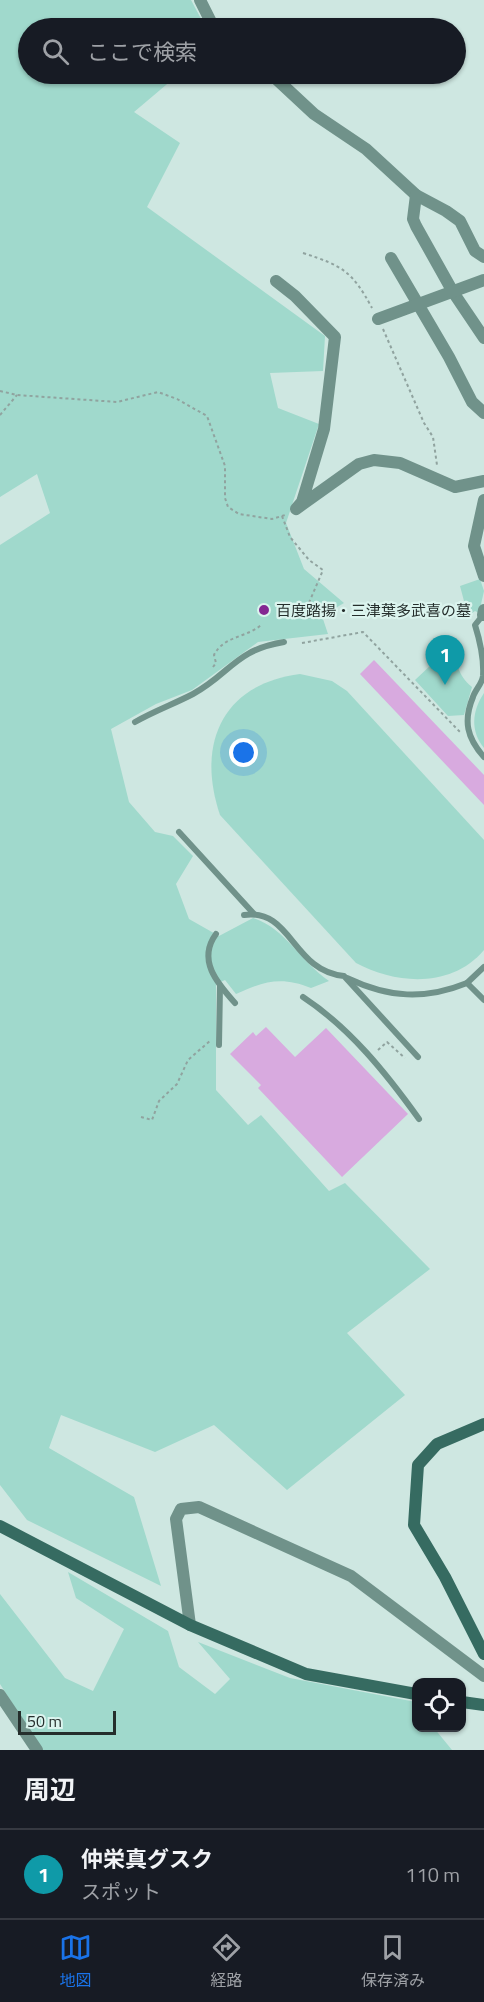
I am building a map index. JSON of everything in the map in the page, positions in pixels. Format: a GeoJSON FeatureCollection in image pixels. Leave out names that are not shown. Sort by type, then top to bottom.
{"type":"FeatureCollection","features":[{"type":"Feature","properties":{"kind":"street"},"geometry":{"type":"LineString","coordinates":[[200,0],[209,18]]}},
{"type":"Feature","properties":{"kind":"street"},"geometry":{"type":"LineString","coordinates":[[282,84],[314,114],[366,149],[416,195],[460,221],[475,251],[484,257]]}},
{"type":"Feature","properties":{"kind":"street"},"geometry":{"type":"LineString","coordinates":[[416,195],[413,219],[453,292],[484,338]]}},
{"type":"Feature","properties":{"kind":"street"},"geometry":{"type":"LineString","coordinates":[[391,258],[449,357],[472,402],[484,413]]}},
{"type":"Feature","properties":{"kind":"street"},"geometry":{"type":"LineString","coordinates":[[378,319],[418,306],[427,299],[484,280]]}},
{"type":"Feature","properties":{"kind":"street"},"geometry":{"type":"LineString","coordinates":[[276,281],[295,296],[335,337],[324,429],[302,502],[296,509]]}},
{"type":"Feature","properties":{"kind":"street"},"geometry":{"type":"LineString","coordinates":[[296,509],[359,464],[374,460],[400,464],[460,488],[484,481]]}},
{"type":"Feature","properties":{"kind":"street"},"geometry":{"type":"LineString","coordinates":[[484,500],[474,546],[484,576]]}},
{"type":"Feature","properties":{"kind":"street"},"geometry":{"type":"LineString","coordinates":[[484,1424],[437,1444],[418,1465],[414,1525],[445,1577],[484,1654]]}},
{"type":"Feature","properties":{"kind":"street"},"geometry":{"type":"LineString","coordinates":[[190,1625],[176,1519],[181,1509],[199,1507],[351,1576],[484,1676]]}},
{"type":"Feature","properties":{"kind":"street"},"geometry":{"type":"LineString","coordinates":[[0,1526],[190,1625],[306,1674],[412,1693]]}},
{"type":"Feature","properties":{"kind":"street"},"geometry":{"type":"LineString","coordinates":[[0,1695],[37,1750]]}},
{"type":"Feature","properties":{"kind":"street"},"geometry":{"type":"LineString","coordinates":[[466,1703],[484,1706]]}},
{"type":"Feature","properties":{"kind":"lane"},"geometry":{"type":"LineString","coordinates":[[483,612],[475,625],[480,640],[483,678],[472,698],[469,714],[471,742],[484,757]]}},
{"type":"Feature","properties":{"kind":"lane"},"geometry":{"type":"LineString","coordinates":[[135,722],[199,689],[260,646],[284,642]]}},
{"type":"Feature","properties":{"kind":"lane"},"geometry":{"type":"LineString","coordinates":[[179,832],[254,914]]}},
{"type":"Feature","properties":{"kind":"lane"},"geometry":{"type":"LineString","coordinates":[[244,915],[266,916],[276,922],[314,967],[327,975],[344,976],[381,992],[401,996],[424,996],[447,991],[467,983],[484,967]]}},
{"type":"Feature","properties":{"kind":"lane"},"geometry":{"type":"LineString","coordinates":[[216,934],[207,954],[209,969],[235,1003]]}},
{"type":"Feature","properties":{"kind":"lane"},"geometry":{"type":"LineString","coordinates":[[344,976],[418,1057]]}},
{"type":"Feature","properties":{"kind":"lane"},"geometry":{"type":"LineString","coordinates":[[467,983],[484,1000]]}},
{"type":"Feature","properties":{"kind":"lane"},"geometry":{"type":"LineString","coordinates":[[219,1042],[220,986]]}},
{"type":"Feature","properties":{"kind":"lane"},"geometry":{"type":"LineString","coordinates":[[303,997],[332,1015],[370,1057],[419,1119]]}},
{"type":"Feature","properties":{"kind":"path"},"geometry":{"type":"LineString","coordinates":[[303,253],[328,261],[346,271],[358,282],[378,319],[424,423],[433,437],[438,464],[433,476]]}},
{"type":"Feature","properties":{"kind":"path"},"geometry":{"type":"LineString","coordinates":[[0,391],[17,395],[117,402],[158,392],[188,404],[195,412],[207,416],[225,466],[225,498],[228,507],[239,514],[272,519],[296,509]]}},
{"type":"Feature","properties":{"kind":"path"},"geometry":{"type":"LineString","coordinates":[[0,415],[17,395]]}},
{"type":"Feature","properties":{"kind":"path"},"geometry":{"type":"LineString","coordinates":[[282,516],[290,537],[309,560],[322,570],[304,612],[309,619]]}},
{"type":"Feature","properties":{"kind":"path"},"geometry":{"type":"LineString","coordinates":[[199,689],[201,681],[216,663],[214,655],[218,646],[240,634],[255,631],[262,624]]}},
{"type":"Feature","properties":{"kind":"path"},"geometry":{"type":"LineString","coordinates":[[302,643],[363,632],[471,742]]}},
{"type":"Feature","properties":{"kind":"path"},"geometry":{"type":"LineString","coordinates":[[141,1117],[152,1120],[159,1101],[177,1084],[188,1060],[209,1040],[219,1042]]}},
{"type":"Feature","properties":{"kind":"path"},"geometry":{"type":"LineString","coordinates":[[370,1057],[387,1042],[410,1063],[418,1057]]}},
{"type":"Feature","properties":{"kind":"green space"},"geometry":{"type":"Polygon","coordinates":[[[0,0],[191,0],[201,18],[18,18],[18,84],[167,84],[134,112],[180,143],[147,207],[325,336],[323,371],[270,373],[278,408],[319,424],[286,523],[304,569],[344,603],[322,616],[328,634],[258,642],[192,690],[156,704],[111,729],[129,802],[155,832],[173,836],[193,856],[176,884],[189,919],[219,936],[253,918],[284,937],[310,965],[329,981],[311,988],[282,981],[264,983],[236,994],[225,980],[216,984],[216,1090],[248,1125],[261,1115],[329,1191],[345,1183],[430,1269],[347,1333],[405,1395],[287,1490],[214,1425],[155,1452],[61,1415],[49,1448],[134,1497],[161,1586],[27,1520],[0,1485],[0,545],[50,513],[37,474],[0,497],[0,0]]]}},
{"type":"Feature","properties":{"kind":"green space"},"geometry":{"type":"Polygon","coordinates":[[[480,579],[484,591],[479,613],[475,611],[468,616],[460,586],[480,579]]]}},
{"type":"Feature","properties":{"kind":"green space"},"geometry":{"type":"Polygon","coordinates":[[[448,649],[463,678],[472,687],[464,715],[448,716],[415,680],[448,649]]]}},
{"type":"Feature","properties":{"kind":"green space"},"geometry":{"type":"Polygon","coordinates":[[[300,674],[332,681],[347,691],[484,840],[484,950],[471,962],[456,971],[440,977],[406,979],[389,976],[356,963],[220,815],[213,789],[211,764],[214,742],[222,722],[234,704],[251,690],[273,680],[300,674]]]}},
{"type":"Feature","properties":{"kind":"green space"},"geometry":{"type":"Polygon","coordinates":[[[484,693],[484,748],[476,735],[474,721],[477,707],[484,693]]]}},
{"type":"Feature","properties":{"kind":"green space"},"geometry":{"type":"Polygon","coordinates":[[[68,1572],[168,1631],[179,1667],[215,1694],[230,1679],[198,1642],[290,1678],[412,1701],[412,1732],[437,1732],[452,1750],[42,1750],[0,1684],[0,1594],[65,1678],[93,1691],[124,1629],[76,1598],[68,1572]]]}},
{"type":"Feature","properties":{"kind":"building"},"geometry":{"type":"Polygon","coordinates":[[[374,660],[484,775],[484,805],[360,674],[374,660]]]}},
{"type":"Feature","properties":{"kind":"building"},"geometry":{"type":"Polygon","coordinates":[[[266,1027],[295,1057],[326,1028],[408,1114],[342,1177],[258,1088],[261,1085],[230,1054],[253,1032],[256,1036],[266,1027]]]}},
{"type":"Feature","properties":{"kind":"place","name":"百度踏揚・三津葉多武喜の墓"},"geometry":{"type":"Point","coordinates":[264,610]}},
{"type":"Feature","properties":{"kind":"place","name":"仲栄真グスク"},"geometry":{"type":"Point","coordinates":[445,685]}}]}
